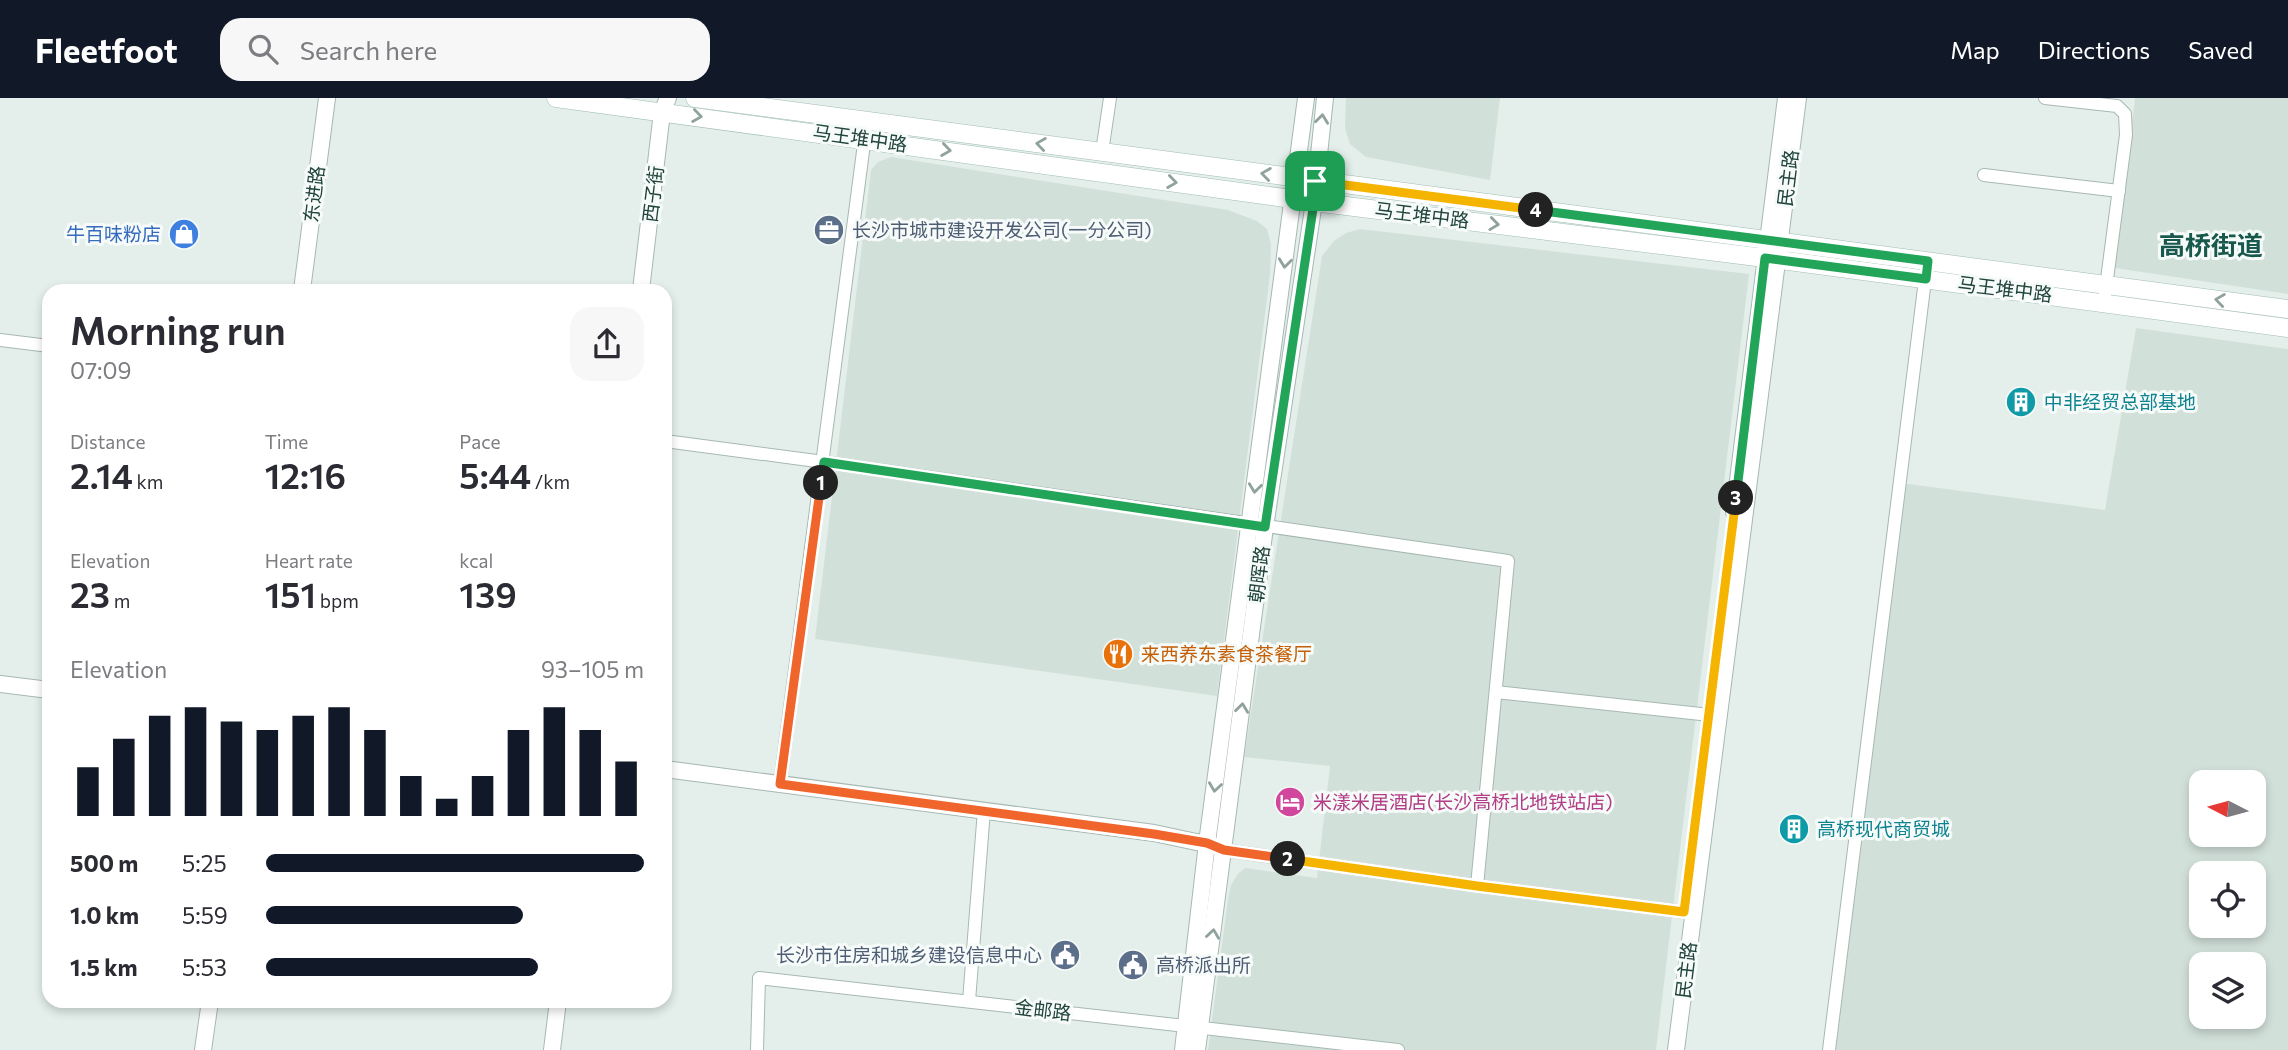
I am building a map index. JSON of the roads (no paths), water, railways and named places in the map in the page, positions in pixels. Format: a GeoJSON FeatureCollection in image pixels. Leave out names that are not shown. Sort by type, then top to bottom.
{"type":"FeatureCollection","features":[{"type":"Feature","properties":{"kind":"main road","name":"马王堆中路"},"geometry":{"type":"LineString","coordinates":[[556,98],[665,105],[866,130],[1102,152],[1296,178],[1773,250],[2106,294],[2288,309]]}},
{"type":"Feature","properties":{"kind":"main road","name":"马王堆中路"},"geometry":{"type":"LineString","coordinates":[[695,98],[866,130],[1314,202],[1773,250]]}},
{"type":"Feature","properties":{"kind":"main road","name":"马王堆中路"},"geometry":{"type":"LineString","coordinates":[[2106,294],[2288,328]]}},
{"type":"Feature","properties":{"kind":"street","name":"东进路"},"geometry":{"type":"LineString","coordinates":[[303,284],[327,98]]}},
{"type":"Feature","properties":{"kind":"street"},"geometry":{"type":"LineString","coordinates":[[1102,152],[1110,98]]}},
{"type":"Feature","properties":{"kind":"street","name":"朝晖路"},"geometry":{"type":"LineString","coordinates":[[1183,1050],[1193,1028],[1224,850],[1306,98]]}},
{"type":"Feature","properties":{"kind":"street","name":"朝晖路"},"geometry":{"type":"LineString","coordinates":[[1197,1050],[1193,1028],[1207,843],[1314,202],[1325,98]]}},
{"type":"Feature","properties":{"kind":"street","name":"民主路"},"geometry":{"type":"LineString","coordinates":[[1676,1050],[1773,250],[1786,98]]}},
{"type":"Feature","properties":{"kind":"street","name":"民主路"},"geometry":{"type":"LineString","coordinates":[[1667,1050],[1773,250],[1798,98]]}},
{"type":"Feature","properties":{"kind":"street"},"geometry":{"type":"LineString","coordinates":[[2045,98],[2117,106],[2122,109],[2127,125],[2106,294]]}},
{"type":"Feature","properties":{"kind":"street","name":"西子街"},"geometry":{"type":"LineString","coordinates":[[642,284],[665,105]]}},
{"type":"Feature","properties":{"kind":"street"},"geometry":{"type":"LineString","coordinates":[[780,784],[866,130]]}},
{"type":"Feature","properties":{"kind":"street"},"geometry":{"type":"LineString","coordinates":[[1984,175],[2119,191]]}},
{"type":"Feature","properties":{"kind":"street"},"geometry":{"type":"LineString","coordinates":[[1829,1050],[1927,270]]}},
{"type":"Feature","properties":{"kind":"street"},"geometry":{"type":"LineString","coordinates":[[0,340],[42,345]]}},
{"type":"Feature","properties":{"kind":"street"},"geometry":{"type":"LineString","coordinates":[[672,442],[1508,561],[1477,886]]}},
{"type":"Feature","properties":{"kind":"street"},"geometry":{"type":"LineString","coordinates":[[0,684],[42,689]]}},
{"type":"Feature","properties":{"kind":"street"},"geometry":{"type":"LineString","coordinates":[[1496,692],[1710,715]]}},
{"type":"Feature","properties":{"kind":"street"},"geometry":{"type":"LineString","coordinates":[[672,770],[984,810],[1207,843],[1224,850],[1684,912]]}},
{"type":"Feature","properties":{"kind":"street"},"geometry":{"type":"LineString","coordinates":[[969,1002],[984,810]]}},
{"type":"Feature","properties":{"kind":"street","name":"金邮路"},"geometry":{"type":"LineString","coordinates":[[757,1050],[759,978],[1398,1050]]}},
{"type":"Feature","properties":{"kind":"street"},"geometry":{"type":"LineString","coordinates":[[203,1050],[209,1008]]}},
{"type":"Feature","properties":{"kind":"street"},"geometry":{"type":"LineString","coordinates":[[552,1050],[557,1008]]}},
{"type":"Feature","properties":{"kind":"place","name":"长沙市城市建设开发公司(一分公司)"},"geometry":{"type":"Point","coordinates":[829,230]}},
{"type":"Feature","properties":{"kind":"place","name":"牛百味粉店"},"geometry":{"type":"Point","coordinates":[184,234]}},
{"type":"Feature","properties":{"kind":"place","name":"中非经贸总部基地"},"geometry":{"type":"Point","coordinates":[2021,402]}},
{"type":"Feature","properties":{"kind":"place","name":"来西养东素食茶餐厅"},"geometry":{"type":"Point","coordinates":[1118,654]}},
{"type":"Feature","properties":{"kind":"place","name":"米漾米居酒店(长沙高桥北地铁站店)"},"geometry":{"type":"Point","coordinates":[1290,802]}},
{"type":"Feature","properties":{"kind":"place","name":"高桥现代商贸城"},"geometry":{"type":"Point","coordinates":[1794,829]}},
{"type":"Feature","properties":{"kind":"place","name":"长沙市住房和城乡建设信息中心"},"geometry":{"type":"Point","coordinates":[1065,955]}},
{"type":"Feature","properties":{"kind":"place","name":"高桥派出所"},"geometry":{"type":"Point","coordinates":[1133,965]}},
{"type":"Feature","properties":{"kind":"district","name":"高桥街道"},"geometry":{"type":"Point","coordinates":[2211,246]}}]}
